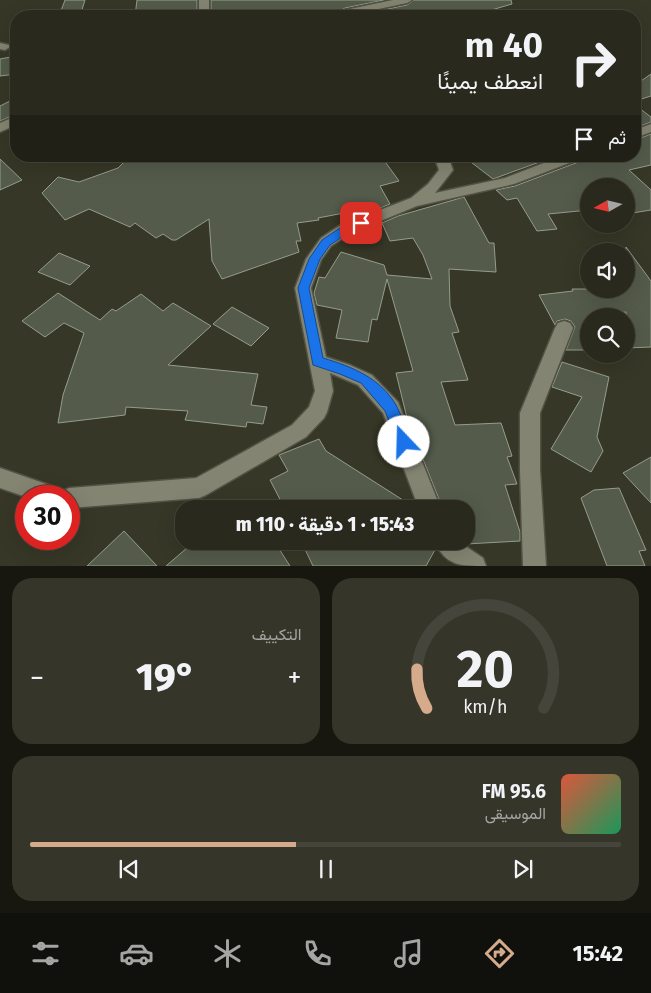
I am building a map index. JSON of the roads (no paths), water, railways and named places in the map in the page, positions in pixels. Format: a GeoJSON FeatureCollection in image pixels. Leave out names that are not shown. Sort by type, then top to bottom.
{"type":"FeatureCollection","features":[{"type":"Feature","properties":{"kind":"street"},"geometry":{"type":"LineString","coordinates":[[363,10],[407,0]]}},
{"type":"Feature","properties":{"kind":"street"},"geometry":{"type":"LineString","coordinates":[[413,202],[434,187],[446,170],[443,162]]}},
{"type":"Feature","properties":{"kind":"street"},"geometry":{"type":"LineString","coordinates":[[80,497],[199,488],[299,430],[317,412],[324,391],[303,288],[314,259],[326,242],[344,230],[413,202],[509,181],[559,162]]}},
{"type":"Feature","properties":{"kind":"street"},"geometry":{"type":"LineString","coordinates":[[535,566],[530,470],[530,413],[564,328]]}},
{"type":"Feature","properties":{"kind":"street"},"geometry":{"type":"LineString","coordinates":[[318,362],[344,370],[365,380],[391,408],[427,500]]}},
{"type":"Feature","properties":{"kind":"street"},"geometry":{"type":"LineString","coordinates":[[0,478],[20,485]]}},
{"type":"Feature","properties":{"kind":"street"},"geometry":{"type":"LineString","coordinates":[[451,550],[475,566]]}}]}
